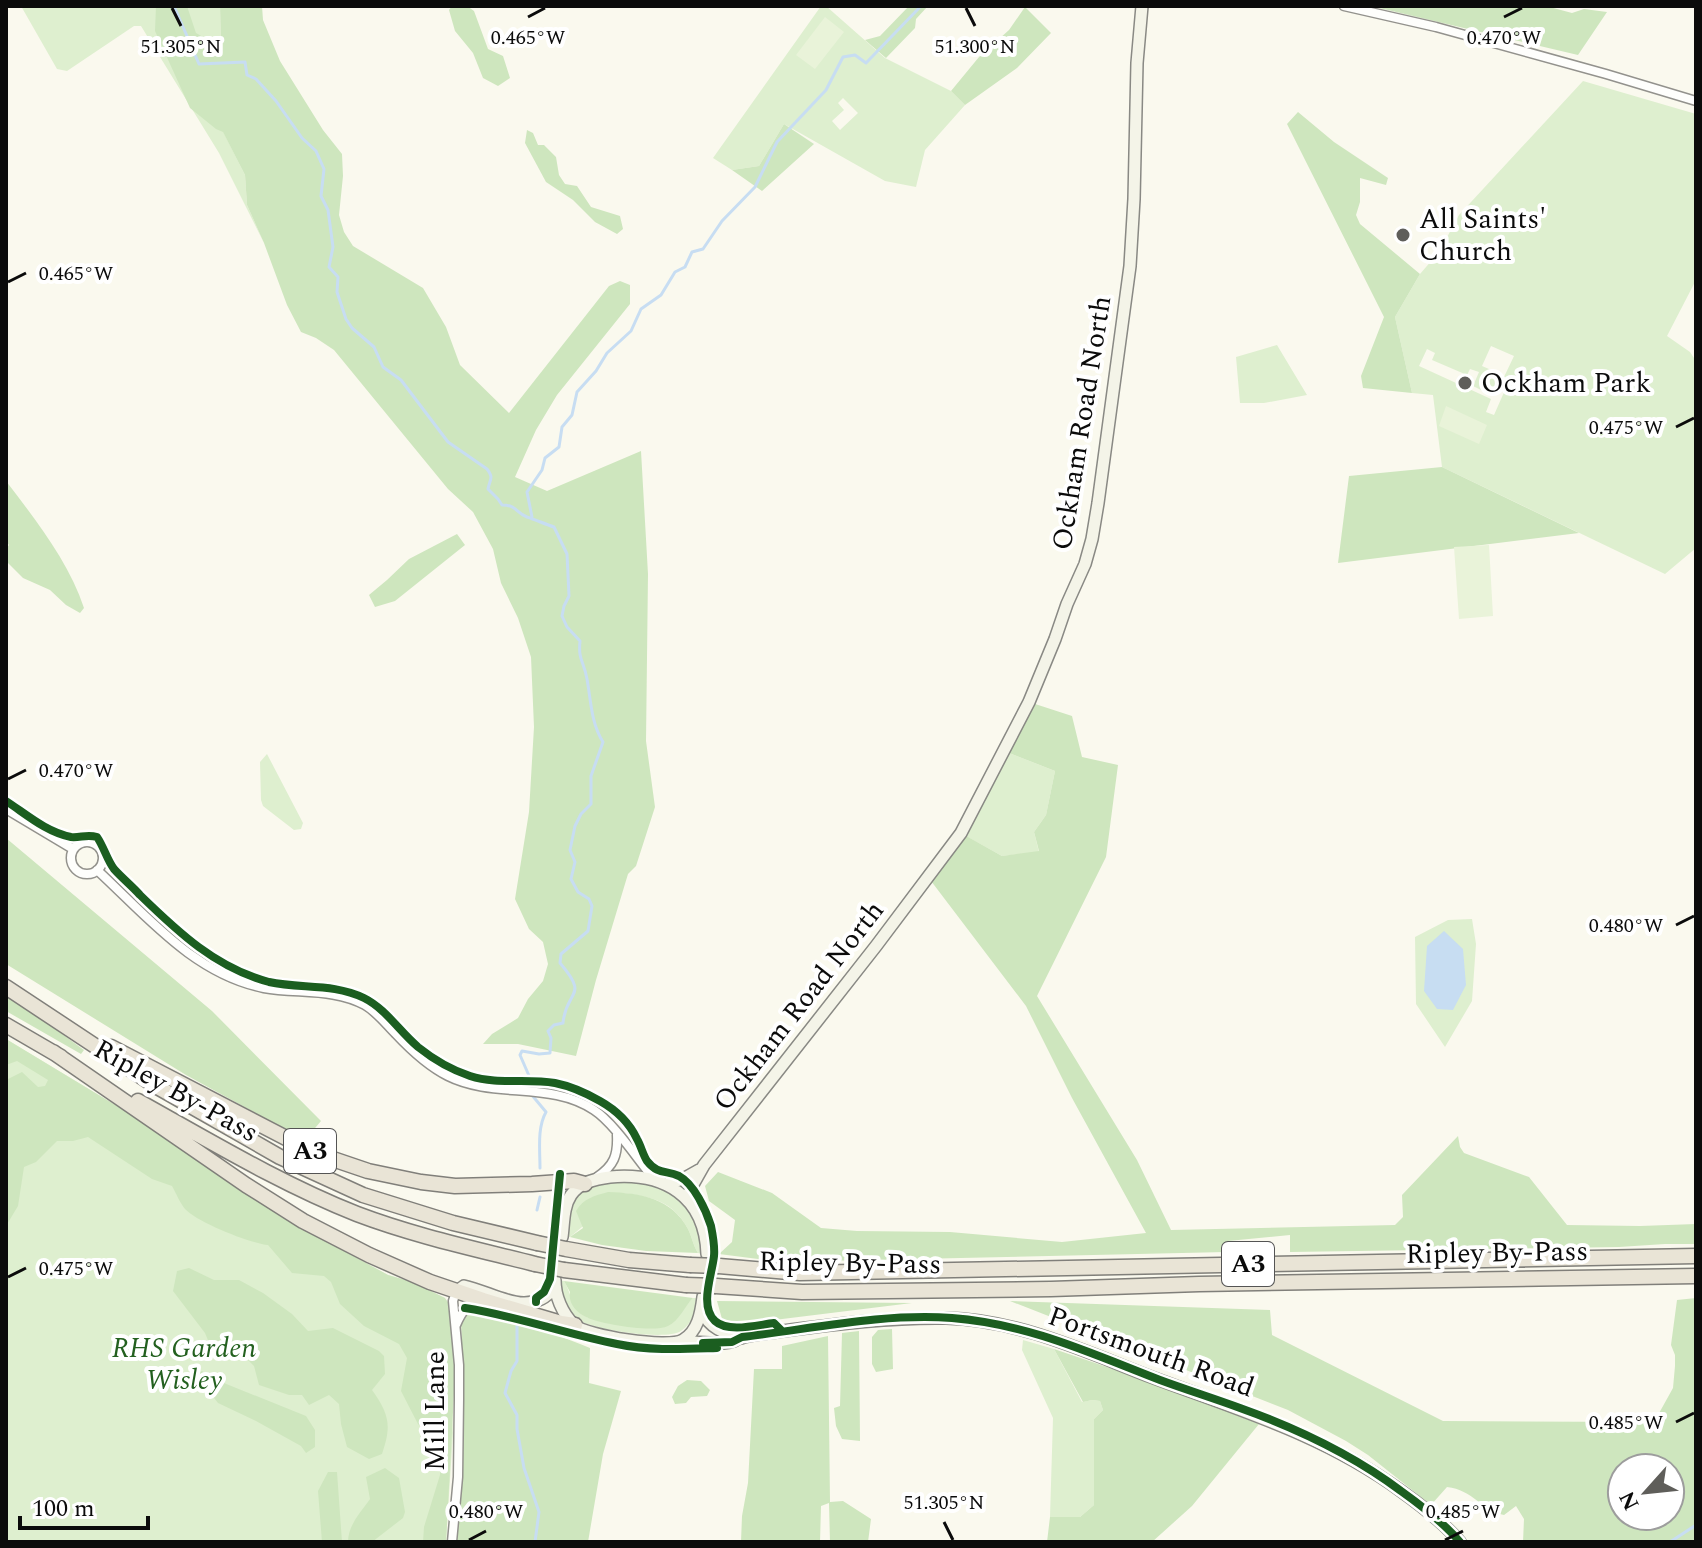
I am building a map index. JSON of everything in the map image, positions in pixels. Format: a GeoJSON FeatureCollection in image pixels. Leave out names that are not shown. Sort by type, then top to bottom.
{"type":"FeatureCollection","features":[{"type":"Feature","properties":{"kind":"highway","name":"A3"},"geometry":{"type":"LineString","coordinates":[[6,987],[60,1023],[315,1153],[368,1171],[455,1186],[589,1182]]}},
{"type":"Feature","properties":{"kind":"highway","name":"Ripley By-Pass"},"geometry":{"type":"LineString","coordinates":[[60,1023],[198,1112],[322,1178],[363,1195],[438,1218],[537,1243],[564,1243],[629,1260],[800,1273],[1696,1256]]}},
{"type":"Feature","properties":{"kind":"highway","name":"A3"},"geometry":{"type":"LineString","coordinates":[[6,1025],[53,1052],[303,1221],[369,1255],[456,1292],[575,1325]]}},
{"type":"Feature","properties":{"kind":"highway","name":"Ripley By-Pass"},"geometry":{"type":"LineString","coordinates":[[53,1052],[271,1174],[358,1214],[445,1242],[535,1264],[558,1279],[802,1292],[1696,1276]]}},
{"type":"Feature","properties":{"kind":"main road","name":"Ockham Road North"},"geometry":{"type":"LineString","coordinates":[[687,1199],[704,1165],[961,833],[1029,702],[1085,564],[1098,503],[1130,266],[1142,6]]}},
{"type":"Feature","properties":{"kind":"main road","name":"Ockham Road North"},"geometry":{"type":"LineString","coordinates":[[667,1184],[686,1178],[704,1165]]}},
{"type":"Feature","properties":{"kind":"main road"},"geometry":{"type":"LineString","coordinates":[[564,1243],[568,1202],[573,1193],[589,1182],[631,1177],[667,1184],[687,1199],[703,1225],[707,1254]]}},
{"type":"Feature","properties":{"kind":"main road"},"geometry":{"type":"LineString","coordinates":[[456,1292],[464,1286],[527,1304],[546,1298],[558,1279]]}},
{"type":"Feature","properties":{"kind":"main road"},"geometry":{"type":"LineString","coordinates":[[558,1279],[560,1304],[575,1325]]}},
{"type":"Feature","properties":{"kind":"main road"},"geometry":{"type":"LineString","coordinates":[[681,1341],[693,1331],[702,1311],[703,1297]]}},
{"type":"Feature","properties":{"kind":"main road"},"geometry":{"type":"LineString","coordinates":[[702,1311],[711,1325],[742,1337]]}},
{"type":"Feature","properties":{"kind":"main road","name":"Portsmouth Road"},"geometry":{"type":"LineString","coordinates":[[575,1325],[587,1332],[619,1339],[672,1344],[681,1341],[732,1342],[742,1337],[864,1322],[934,1318],[974,1320],[1055,1338],[1240,1408],[1333,1449],[1381,1476],[1421,1505],[1460,1542]]}},
{"type":"Feature","properties":{"kind":"street"},"geometry":{"type":"LineString","coordinates":[[1344,6],[1436,27],[1696,101]]}},
{"type":"Feature","properties":{"kind":"street"},"geometry":{"type":"LineString","coordinates":[[6,809],[73,849]]}},
{"type":"Feature","properties":{"kind":"street"},"geometry":{"type":"LineString","coordinates":[[84,842],[96,845],[103,857],[97,870],[88,874],[79,871],[72,864],[73,849],[84,842]]}},
{"type":"Feature","properties":{"kind":"street"},"geometry":{"type":"LineString","coordinates":[[97,870],[158,929],[204,964],[229,977],[263,988],[336,995],[354,1000],[372,1010],[424,1060],[446,1075],[479,1088],[550,1094],[572,1099],[593,1109],[605,1119],[654,1180]]}},
{"type":"Feature","properties":{"kind":"street"},"geometry":{"type":"LineString","coordinates":[[589,1182],[608,1170],[615,1160],[617,1134]]}},
{"type":"Feature","properties":{"kind":"street","name":"Mill Lane"},"geometry":{"type":"LineString","coordinates":[[452,1542],[458,1477],[459,1365],[453,1301],[456,1292]]}},
{"type":"Feature","properties":{"kind":"street","name":"Mill Lane"},"geometry":{"type":"LineString","coordinates":[[456,1327],[465,1308],[483,1300]]}},
{"type":"Feature","properties":{"kind":"green space"},"geometry":{"type":"Polygon","coordinates":[[[21,6],[220,6],[223,131],[245,175],[247,205],[264,243],[219,153],[141,26],[134,26],[67,71],[57,69],[21,6]]]}},
{"type":"Feature","properties":{"kind":"green space"},"geometry":{"type":"Polygon","coordinates":[[[156,6],[187,6],[196,33],[221,47],[220,6],[262,6],[263,20],[280,61],[323,130],[342,154],[339,215],[344,232],[353,246],[423,288],[446,327],[460,365],[509,413],[609,286],[620,281],[630,285],[630,304],[557,395],[536,430],[515,477],[547,491],[641,451],[648,574],[646,741],[655,807],[636,866],[628,874],[576,1056],[518,1044],[483,1044],[492,1034],[518,1018],[543,981],[548,964],[543,942],[529,929],[515,899],[529,812],[534,727],[531,657],[518,618],[501,583],[493,549],[473,512],[448,489],[334,350],[301,332],[247,205],[245,175],[223,132],[190,108],[155,31],[156,6]]]}},
{"type":"Feature","properties":{"kind":"green space"},"geometry":{"type":"Polygon","coordinates":[[[452,6],[467,6],[474,11],[488,49],[503,56],[510,78],[498,86],[483,78],[473,53],[455,31],[449,10],[452,6]]]}},
{"type":"Feature","properties":{"kind":"green space"},"geometry":{"type":"Polygon","coordinates":[[[821,6],[826,6],[885,58],[951,91],[965,105],[925,150],[916,187],[885,181],[784,124],[759,166],[732,170],[713,158],[821,6]],[[843,98],[838,103],[844,110],[832,121],[840,130],[858,113],[843,98]]]}},
{"type":"Feature","properties":{"kind":"green space"},"geometry":{"type":"Polygon","coordinates":[[[909,6],[928,6],[916,19],[915,28],[886,58],[865,40],[880,36],[909,6]]]}},
{"type":"Feature","properties":{"kind":"green space"},"geometry":{"type":"Polygon","coordinates":[[[1371,6],[1546,6],[1572,13],[1584,9],[1607,12],[1578,55],[1371,6]]]}},
{"type":"Feature","properties":{"kind":"green space"},"geometry":{"type":"Polygon","coordinates":[[[1025,7],[1051,33],[1017,68],[965,105],[951,91],[979,57],[1009,30],[1025,7]]]}},
{"type":"Feature","properties":{"kind":"green space"},"geometry":{"type":"Polygon","coordinates":[[[825,17],[844,32],[815,69],[796,55],[825,17]]]}},
{"type":"Feature","properties":{"kind":"green space"},"geometry":{"type":"Polygon","coordinates":[[[1583,81],[1696,114],[1696,280],[1667,336],[1690,352],[1696,361],[1696,548],[1665,574],[1442,467],[1433,395],[1412,393],[1395,317],[1420,274],[1439,252],[1459,215],[1583,81]],[[1491,346],[1482,366],[1503,375],[1495,391],[1489,389],[1487,393],[1473,386],[1479,372],[1470,369],[1467,375],[1432,360],[1435,353],[1427,349],[1419,366],[1491,399],[1486,412],[1494,415],[1509,381],[1504,377],[1514,356],[1491,346]]]}},
{"type":"Feature","properties":{"kind":"green space"},"geometry":{"type":"Polygon","coordinates":[[[1298,112],[1334,142],[1388,178],[1386,185],[1360,178],[1360,202],[1356,215],[1360,224],[1420,274],[1395,317],[1412,393],[1363,388],[1361,376],[1384,317],[1287,124],[1298,112]]]}},
{"type":"Feature","properties":{"kind":"green space"},"geometry":{"type":"Polygon","coordinates":[[[784,124],[814,144],[762,191],[732,170],[759,166],[784,124]]]}},
{"type":"Feature","properties":{"kind":"green space"},"geometry":{"type":"Polygon","coordinates":[[[527,130],[533,133],[538,145],[544,145],[556,157],[559,175],[565,184],[577,186],[591,207],[620,216],[623,229],[617,234],[595,222],[573,200],[546,182],[525,143],[527,130]]]}},
{"type":"Feature","properties":{"kind":"green space"},"geometry":{"type":"Polygon","coordinates":[[[1277,345],[1307,395],[1264,403],[1240,403],[1236,357],[1277,345]]]}},
{"type":"Feature","properties":{"kind":"green space"},"geometry":{"type":"Polygon","coordinates":[[[1446,406],[1487,425],[1479,444],[1439,426],[1446,406]]]}},
{"type":"Feature","properties":{"kind":"green space"},"geometry":{"type":"Polygon","coordinates":[[[1442,467],[1579,533],[1338,563],[1349,476],[1442,467]]]}},
{"type":"Feature","properties":{"kind":"green space"},"geometry":{"type":"Polygon","coordinates":[[[6,481],[70,574],[84,608],[80,613],[50,590],[23,578],[6,561],[9,545],[6,541],[6,481]]]}},
{"type":"Feature","properties":{"kind":"green space"},"geometry":{"type":"Polygon","coordinates":[[[457,534],[465,545],[395,601],[375,607],[369,595],[409,559],[457,534]]]}},
{"type":"Feature","properties":{"kind":"green space"},"geometry":{"type":"Polygon","coordinates":[[[1489,545],[1493,616],[1459,619],[1454,547],[1489,545]]]}},
{"type":"Feature","properties":{"kind":"green space"},"geometry":{"type":"Polygon","coordinates":[[[1029,702],[1072,716],[1082,757],[1118,765],[1106,857],[1037,996],[1137,1160],[1171,1230],[1395,1225],[1403,1217],[1402,1195],[1458,1136],[1464,1153],[1529,1177],[1567,1225],[1696,1224],[1696,1244],[1290,1252],[1290,1235],[1228,1241],[1226,1252],[823,1261],[767,1260],[719,1254],[732,1242],[735,1220],[709,1201],[705,1186],[718,1172],[772,1193],[821,1228],[950,1232],[1062,1242],[1146,1233],[1026,1006],[928,877],[961,833],[1002,856],[1039,851],[1034,832],[1046,815],[1055,771],[1004,751],[1029,702]]]}},
{"type":"Feature","properties":{"kind":"green space"},"geometry":{"type":"Polygon","coordinates":[[[1009,753],[1055,771],[1046,815],[1034,832],[1039,852],[1002,856],[966,836],[1009,753]]]}},
{"type":"Feature","properties":{"kind":"green space"},"geometry":{"type":"Polygon","coordinates":[[[267,754],[303,823],[301,829],[294,830],[263,806],[260,762],[267,754]]]}},
{"type":"Feature","properties":{"kind":"green space"},"geometry":{"type":"Polygon","coordinates":[[[6,838],[212,1011],[321,1121],[305,1140],[186,1075],[6,964],[6,838]]]}},
{"type":"Feature","properties":{"kind":"green space"},"geometry":{"type":"Polygon","coordinates":[[[1472,919],[1476,944],[1472,1001],[1445,1047],[1416,1004],[1415,937],[1448,920],[1472,919]]]}},
{"type":"Feature","properties":{"kind":"green space"},"geometry":{"type":"Polygon","coordinates":[[[6,993],[84,1050],[81,1054],[6,1011],[6,993]]]}},
{"type":"Feature","properties":{"kind":"green space","name":"RHS Garden Wisley"},"geometry":{"type":"Polygon","coordinates":[[[6,1039],[117,1106],[296,1225],[388,1275],[412,1282],[445,1298],[453,1433],[446,1542],[6,1542],[6,1039]]]}},
{"type":"Feature","properties":{"kind":"green space"},"geometry":{"type":"Polygon","coordinates":[[[6,1039],[173,1140],[296,1225],[388,1275],[412,1282],[445,1298],[450,1305],[455,1375],[446,1542],[423,1542],[424,1527],[440,1475],[440,1438],[418,1424],[401,1391],[407,1358],[399,1344],[364,1326],[340,1304],[331,1282],[324,1276],[292,1273],[268,1245],[200,1220],[185,1209],[172,1186],[152,1179],[88,1137],[57,1141],[36,1162],[24,1167],[18,1206],[6,1226],[8,1079],[22,1072],[38,1087],[45,1086],[48,1080],[17,1061],[6,1065],[6,1039]]]}},
{"type":"Feature","properties":{"kind":"green space"},"geometry":{"type":"Polygon","coordinates":[[[635,1182],[663,1189],[684,1204],[697,1226],[703,1254],[698,1253],[688,1229],[676,1212],[661,1202],[623,1193],[570,1237],[565,1236],[570,1206],[579,1192],[602,1183],[635,1182]]]}},
{"type":"Feature","properties":{"kind":"green space"},"geometry":{"type":"Polygon","coordinates":[[[608,1192],[654,1199],[673,1210],[688,1229],[698,1253],[646,1251],[570,1237],[583,1228],[576,1211],[582,1203],[608,1192]]]}},
{"type":"Feature","properties":{"kind":"green space"},"geometry":{"type":"Polygon","coordinates":[[[189,1268],[214,1280],[239,1280],[292,1314],[308,1331],[333,1328],[379,1351],[384,1356],[385,1374],[372,1390],[387,1420],[382,1454],[369,1459],[347,1447],[339,1404],[329,1395],[309,1405],[302,1395],[289,1395],[259,1385],[254,1366],[243,1355],[214,1355],[205,1333],[173,1291],[177,1271],[189,1268]]]}},
{"type":"Feature","properties":{"kind":"green space"},"geometry":{"type":"Polygon","coordinates":[[[559,1280],[564,1281],[577,1310],[588,1318],[678,1317],[693,1298],[698,1298],[691,1320],[681,1331],[661,1335],[629,1333],[597,1327],[573,1316],[566,1307],[559,1280]]]}},
{"type":"Feature","properties":{"kind":"green space"},"geometry":{"type":"Polygon","coordinates":[[[564,1281],[693,1298],[668,1326],[651,1329],[627,1327],[593,1320],[579,1313],[564,1281]]]}},
{"type":"Feature","properties":{"kind":"green space"},"geometry":{"type":"Polygon","coordinates":[[[1696,1298],[1696,1542],[1523,1542],[1524,1519],[1516,1506],[1504,1515],[1464,1492],[1447,1487],[1431,1505],[1368,1455],[1288,1410],[1010,1301],[1270,1310],[1272,1335],[1443,1421],[1643,1422],[1658,1415],[1673,1388],[1675,1355],[1671,1345],[1677,1300],[1696,1298]]]}},
{"type":"Feature","properties":{"kind":"green space"},"geometry":{"type":"Polygon","coordinates":[[[717,1301],[912,1303],[733,1325],[722,1319],[717,1301]]]}},
{"type":"Feature","properties":{"kind":"green space"},"geometry":{"type":"Polygon","coordinates":[[[468,1313],[513,1320],[590,1348],[589,1383],[621,1391],[603,1454],[588,1542],[457,1542],[462,1439],[461,1323],[468,1313]]]}},
{"type":"Feature","properties":{"kind":"green space"},"geometry":{"type":"Polygon","coordinates":[[[892,1329],[893,1369],[876,1372],[872,1364],[872,1337],[878,1330],[892,1329]]]}},
{"type":"Feature","properties":{"kind":"green space"},"geometry":{"type":"Polygon","coordinates":[[[859,1331],[860,1441],[842,1439],[836,1426],[834,1408],[840,1406],[842,1333],[859,1331]]]}},
{"type":"Feature","properties":{"kind":"green space"},"geometry":{"type":"Polygon","coordinates":[[[828,1336],[830,1502],[843,1501],[871,1519],[868,1542],[830,1542],[829,1503],[821,1506],[820,1542],[741,1542],[748,1483],[754,1369],[782,1369],[782,1346],[828,1336]]]}},
{"type":"Feature","properties":{"kind":"green space"},"geometry":{"type":"Polygon","coordinates":[[[1023,1340],[1054,1349],[1082,1402],[1100,1401],[1103,1410],[1094,1419],[1094,1505],[1080,1517],[1050,1517],[1053,1418],[1022,1350],[1023,1340]]]}},
{"type":"Feature","properties":{"kind":"green space"},"geometry":{"type":"Polygon","coordinates":[[[1054,1349],[1163,1386],[1259,1424],[1192,1506],[1152,1542],[1047,1542],[1050,1517],[1080,1517],[1094,1505],[1094,1419],[1103,1410],[1100,1401],[1083,1402],[1054,1349]]]}},
{"type":"Feature","properties":{"kind":"green space"},"geometry":{"type":"Polygon","coordinates":[[[202,1371],[214,1379],[306,1416],[315,1430],[315,1447],[306,1453],[301,1446],[218,1403],[195,1374],[202,1371]]]}},
{"type":"Feature","properties":{"kind":"green space"},"geometry":{"type":"Polygon","coordinates":[[[687,1380],[701,1381],[710,1390],[707,1396],[691,1397],[686,1403],[675,1404],[672,1397],[678,1386],[687,1380]]]}},
{"type":"Feature","properties":{"kind":"green space"},"geometry":{"type":"Polygon","coordinates":[[[385,1468],[399,1478],[405,1512],[403,1518],[372,1542],[348,1542],[353,1524],[370,1499],[366,1477],[385,1468]]]}},
{"type":"Feature","properties":{"kind":"green space"},"geometry":{"type":"Polygon","coordinates":[[[328,1472],[337,1472],[342,1542],[322,1542],[318,1491],[328,1472]]]}},
{"type":"Feature","properties":{"kind":"water"},"geometry":{"type":"Polygon","coordinates":[[[1444,931],[1463,949],[1466,985],[1453,1010],[1437,1009],[1424,991],[1427,946],[1444,931]]]}},
{"type":"Feature","properties":{"kind":"waterway"},"geometry":{"type":"LineString","coordinates":[[174,6],[199,64],[245,62],[247,75],[256,79],[276,101],[302,138],[316,151],[324,169],[321,196],[328,210],[333,247],[329,267],[338,277],[337,292],[352,328],[374,347],[383,367],[401,380],[448,442],[487,469],[491,477],[488,489],[502,505],[511,506],[523,515],[554,527],[567,554],[569,596],[562,616],[580,641],[594,720],[603,742],[591,776],[591,804],[575,826],[570,850],[575,862],[571,879],[578,892],[589,899],[592,906],[588,931],[561,954],[560,963],[574,982],[574,993],[563,1023],[554,1025],[548,1031],[550,1053],[522,1051],[520,1055],[530,1078],[526,1088],[546,1112],[540,1132],[540,1168]]}},
{"type":"Feature","properties":{"kind":"waterway"},"geometry":{"type":"LineString","coordinates":[[532,517],[527,492],[542,470],[545,458],[559,447],[562,427],[572,415],[577,392],[607,353],[631,331],[641,309],[661,295],[675,272],[685,267],[692,252],[703,249],[722,221],[755,187],[777,142],[826,90],[843,57],[855,55],[866,63],[921,6]]}},
{"type":"Feature","properties":{"kind":"waterway"},"geometry":{"type":"LineString","coordinates":[[537,1210],[540,1197]]}},
{"type":"Feature","properties":{"kind":"waterway"},"geometry":{"type":"LineString","coordinates":[[517,1324],[517,1361],[505,1393],[517,1415],[524,1468],[539,1512],[535,1542]]}},
{"type":"Feature","properties":{"kind":"waterway"},"geometry":{"type":"LineString","coordinates":[[1670,1542],[1696,1525]]}},
{"type":"Feature","properties":{"kind":"cycle path"},"geometry":{"type":"LineString","coordinates":[[6,801],[53,831],[71,837],[97,837],[114,869],[140,895],[199,947],[232,968],[269,982],[341,990],[364,998],[379,1008],[424,1051],[463,1074],[491,1080],[555,1083],[578,1090],[606,1105],[630,1127],[651,1165],[679,1176],[703,1205],[714,1241],[707,1299],[710,1315],[727,1327],[774,1323],[782,1331]]}},
{"type":"Feature","properties":{"kind":"cycle path"},"geometry":{"type":"LineString","coordinates":[[536,1302],[550,1279],[560,1174]]}},
{"type":"Feature","properties":{"kind":"cycle path"},"geometry":{"type":"LineString","coordinates":[[465,1308],[629,1346],[717,1348]]}},
{"type":"Feature","properties":{"kind":"cycle path"},"geometry":{"type":"LineString","coordinates":[[703,1343],[732,1342],[742,1337],[899,1318],[952,1318],[1007,1326],[1084,1350],[1261,1416],[1324,1444],[1401,1491],[1460,1542]]}},
{"type":"Feature","properties":{"kind":"place","name":"All Saints' Church"},"geometry":{"type":"Point","coordinates":[1403,235]}},
{"type":"Feature","properties":{"kind":"place","name":"Ockham Park"},"geometry":{"type":"Point","coordinates":[1465,383]}}]}
